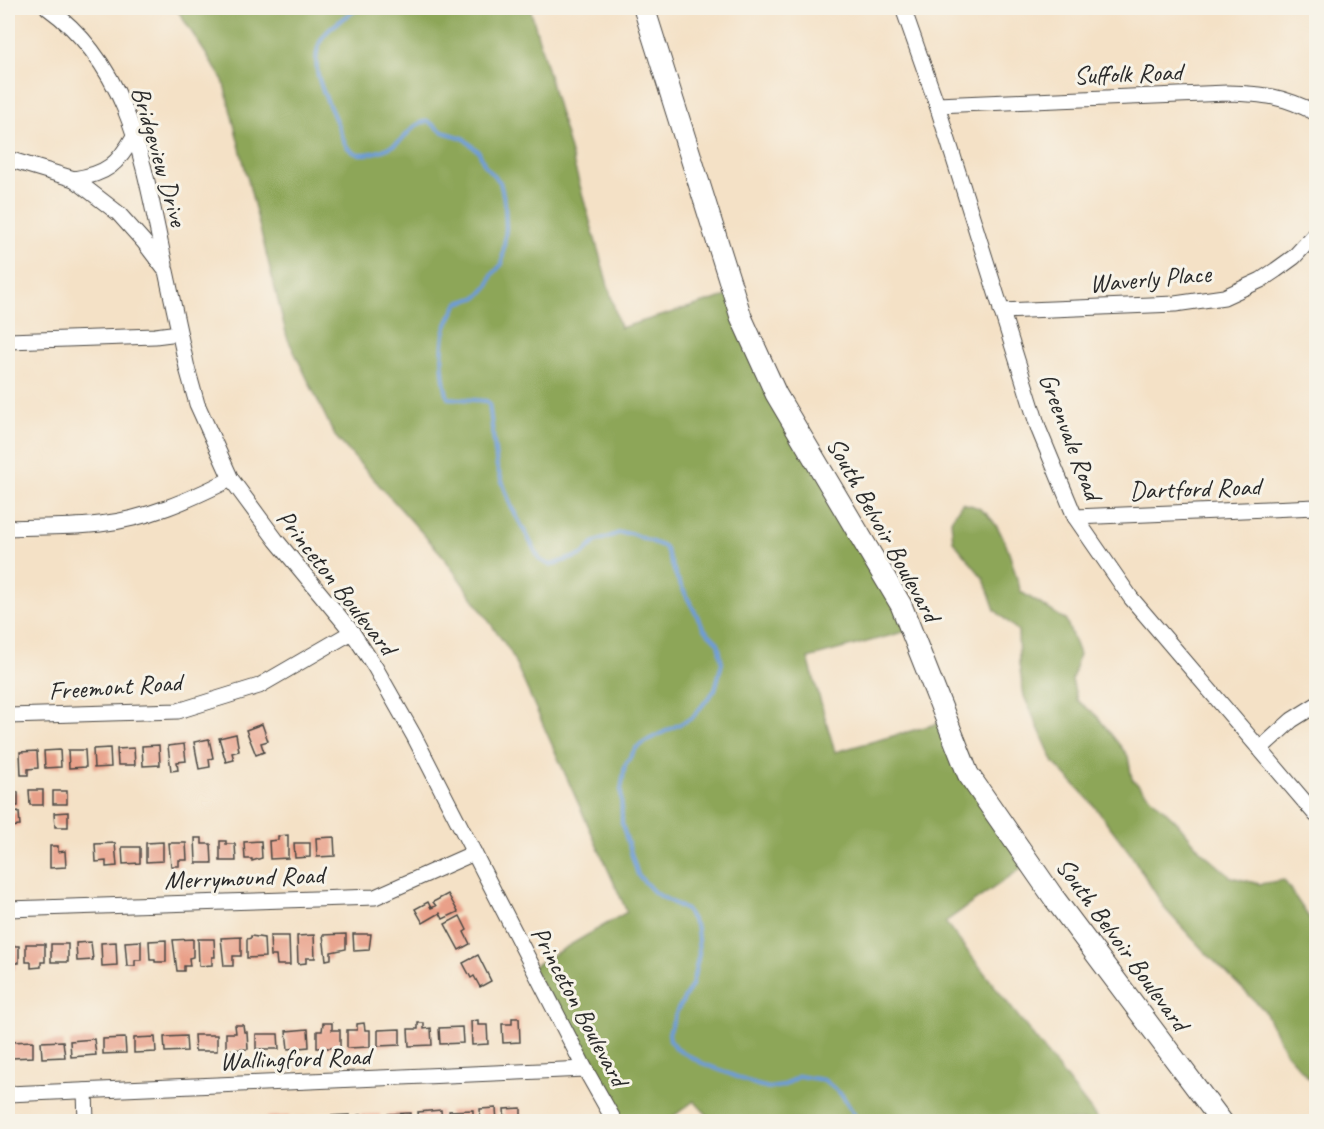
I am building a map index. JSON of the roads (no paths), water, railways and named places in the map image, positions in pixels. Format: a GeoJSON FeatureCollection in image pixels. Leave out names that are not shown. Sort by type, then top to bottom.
{"type":"FeatureCollection","features":[{"type":"Feature","properties":{"kind":"street","name":"Bridgeview Drive"},"geometry":{"type":"LineString","coordinates":[[48,8],[62,17],[83,38],[103,64],[120,94],[134,136],[166,271]]}},
{"type":"Feature","properties":{"kind":"street","name":"South Belvoir Boulevard"},"geometry":{"type":"LineString","coordinates":[[644,8],[741,317],[776,394],[901,605],[968,774],[1054,898],[1222,1122]]}},
{"type":"Feature","properties":{"kind":"street","name":"Greenvale Road"},"geometry":{"type":"LineString","coordinates":[[903,8],[937,105],[1039,430],[1075,517],[1131,598],[1317,815]]}},
{"type":"Feature","properties":{"kind":"street","name":"Suffolk Road"},"geometry":{"type":"LineString","coordinates":[[937,105],[1227,93],[1265,94],[1297,103],[1317,113]]}},
{"type":"Feature","properties":{"kind":"street"},"geometry":{"type":"LineString","coordinates":[[74,179],[94,176],[112,166],[124,154],[134,136]]}},
{"type":"Feature","properties":{"kind":"street","name":"Princeton Boulevard"},"geometry":{"type":"LineString","coordinates":[[8,159],[74,179],[96,194],[118,213],[166,271],[197,404],[231,480],[262,524],[352,632],[375,667],[414,736],[585,1069],[615,1122]]}},
{"type":"Feature","properties":{"kind":"street","name":"Waverly Place"},"geometry":{"type":"LineString","coordinates":[[1001,311],[1175,304],[1224,297],[1276,270],[1294,257],[1317,233]]}},
{"type":"Feature","properties":{"kind":"street"},"geometry":{"type":"LineString","coordinates":[[8,341],[155,336],[179,333]]}},
{"type":"Feature","properties":{"kind":"street"},"geometry":{"type":"LineString","coordinates":[[8,528],[100,524],[129,519],[177,504],[231,480]]}},
{"type":"Feature","properties":{"kind":"street","name":"Dartford Road"},"geometry":{"type":"LineString","coordinates":[[1075,517],[1317,507]]}},
{"type":"Feature","properties":{"kind":"street","name":"Freemont Road"},"geometry":{"type":"LineString","coordinates":[[8,716],[178,711],[259,686],[352,632]]}},
{"type":"Feature","properties":{"kind":"street"},"geometry":{"type":"LineString","coordinates":[[1261,748],[1292,720],[1317,705]]}},
{"type":"Feature","properties":{"kind":"street","name":"Merrymound Road"},"geometry":{"type":"LineString","coordinates":[[8,909],[375,897],[474,853]]}},
{"type":"Feature","properties":{"kind":"street","name":"Wallingford Road"},"geometry":{"type":"LineString","coordinates":[[8,1094],[585,1069]]}},
{"type":"Feature","properties":{"kind":"street"},"geometry":{"type":"LineString","coordinates":[[85,1091],[86,1122]]}},
{"type":"Feature","properties":{"kind":"waterway"},"geometry":{"type":"LineString","coordinates":[[358,8],[337,23],[323,37],[316,64],[321,85],[347,147],[359,154],[382,150],[398,142],[416,125],[428,121],[443,132],[463,138],[479,152],[485,166],[500,182],[505,203],[506,228],[502,264],[478,297],[458,303],[445,330],[443,366],[448,398],[489,403],[497,467],[511,506],[540,560],[550,565],[582,555],[595,542],[619,533],[630,533],[665,547],[677,578],[704,629],[718,643],[722,663],[715,690],[692,718],[636,748],[625,765],[621,790],[622,824],[638,875],[655,893],[686,910],[697,928],[699,954],[692,985],[677,1011],[669,1033],[670,1040],[675,1048],[702,1063],[757,1085],[769,1088],[783,1086],[799,1076],[824,1080],[842,1095],[859,1122]]}}]}
